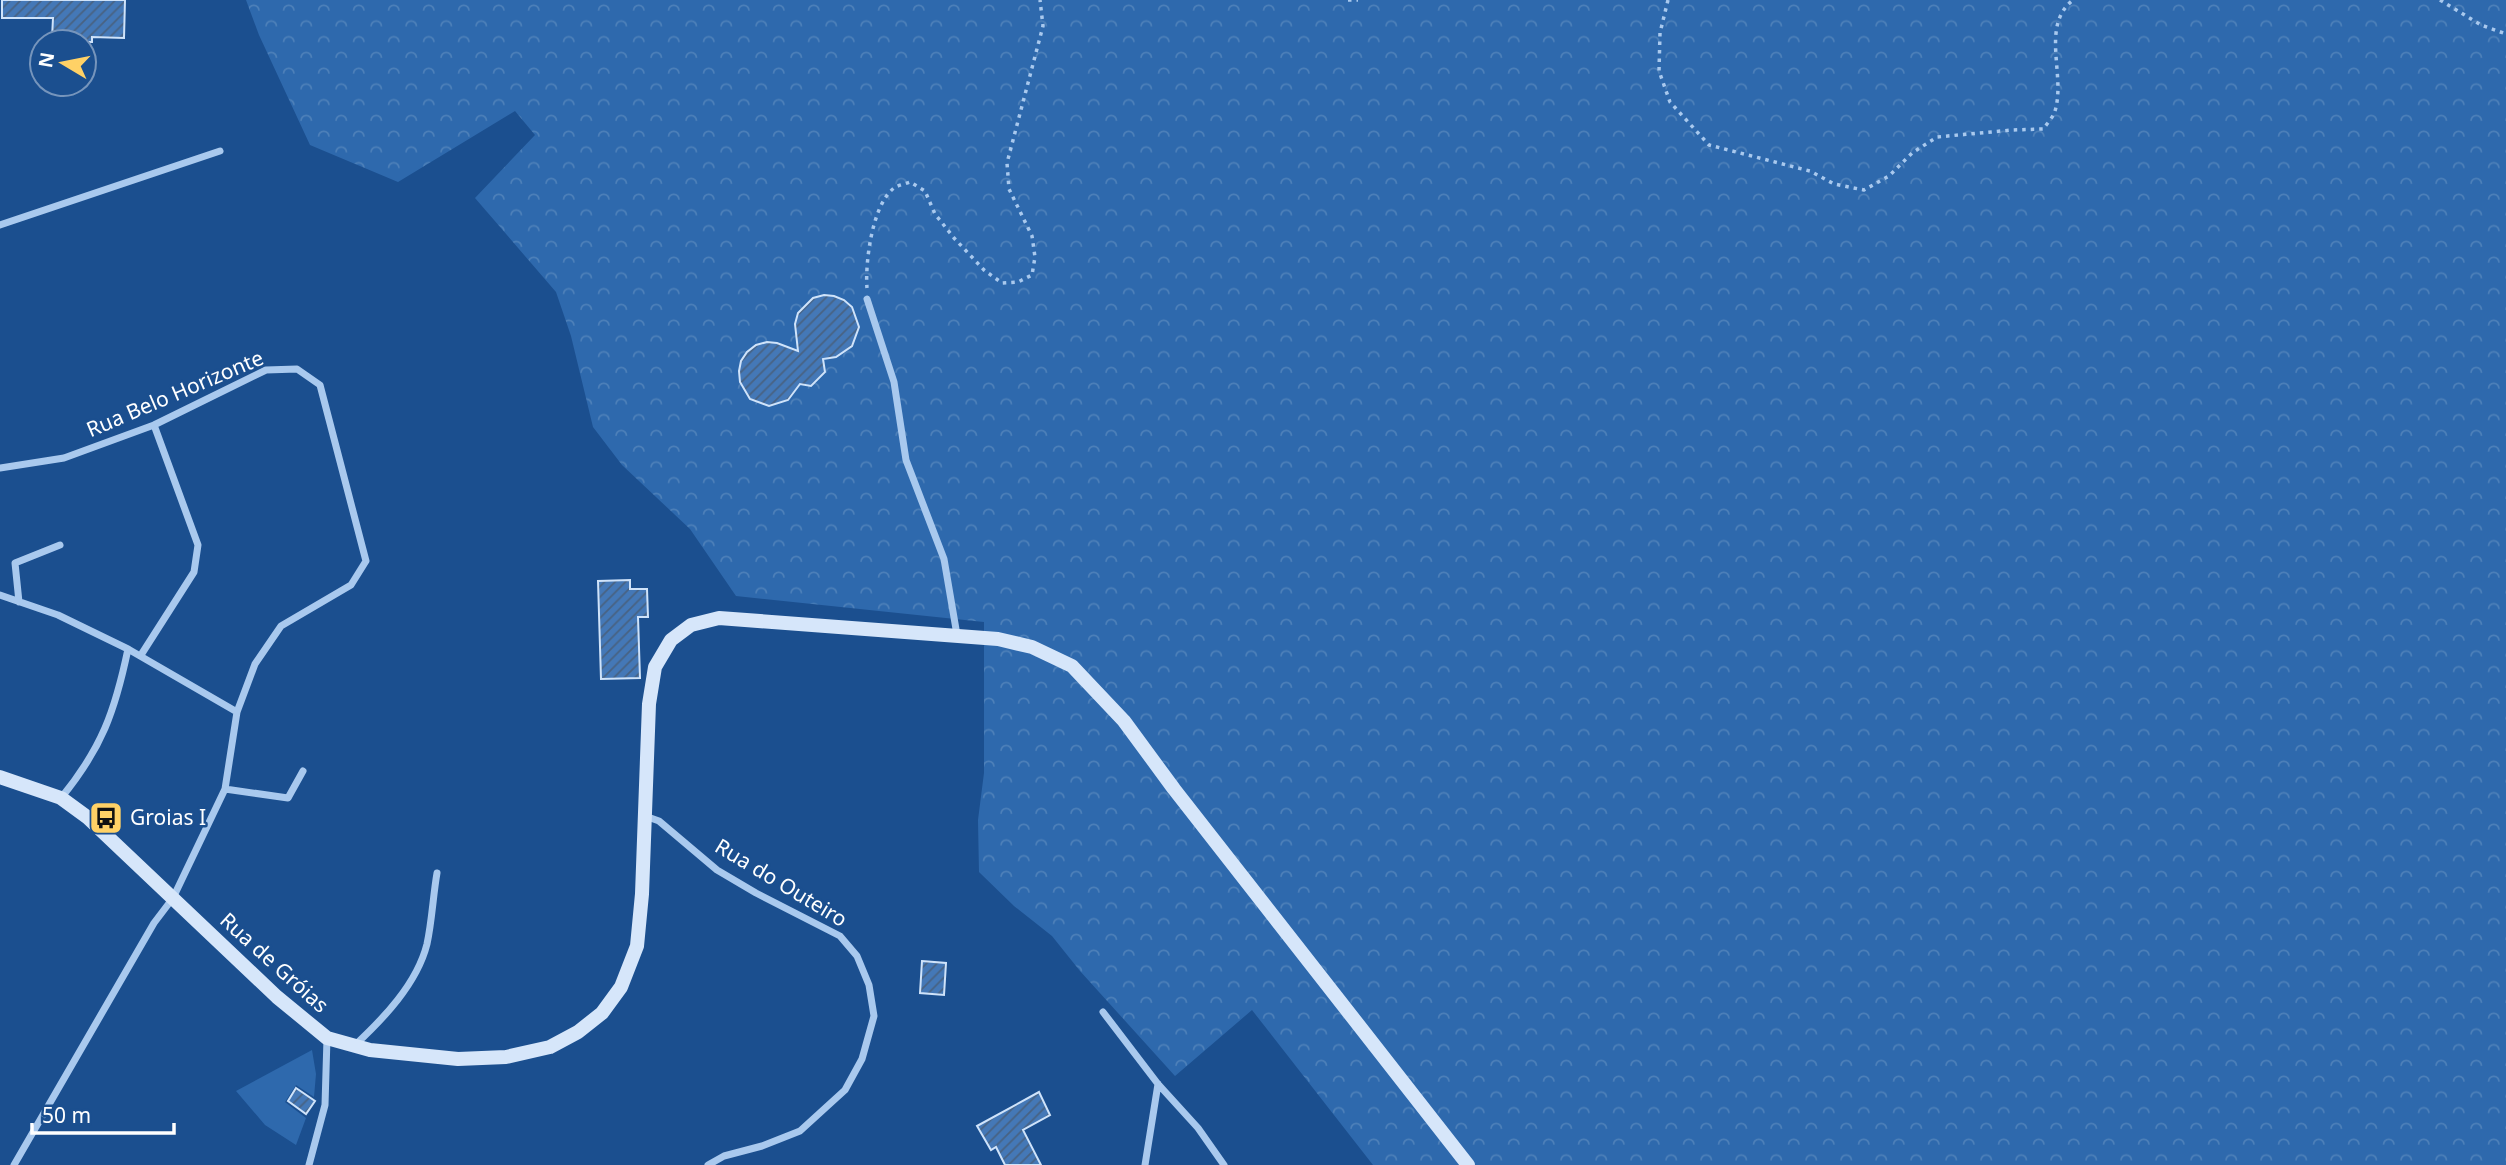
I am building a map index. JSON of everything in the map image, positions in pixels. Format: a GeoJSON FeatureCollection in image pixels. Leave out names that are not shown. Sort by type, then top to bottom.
{"type":"FeatureCollection","features":[{"type":"Feature","properties":{"kind":"street"},"geometry":{"type":"LineString","coordinates":[[0,226],[220,151]]}},
{"type":"Feature","properties":{"kind":"street"},"geometry":{"type":"LineString","coordinates":[[867,299],[894,382],[906,460],[944,559],[957,635]]}},
{"type":"Feature","properties":{"kind":"street","name":"Rua Belo Horizonte"},"geometry":{"type":"LineString","coordinates":[[0,468],[64,458],[155,425],[266,370],[297,369],[320,385],[366,561],[351,585],[281,626],[255,664],[237,712],[225,789],[173,898],[154,923],[14,1165]]}},
{"type":"Feature","properties":{"kind":"street"},"geometry":{"type":"LineString","coordinates":[[141,655],[194,572],[198,545],[155,425]]}},
{"type":"Feature","properties":{"kind":"street"},"geometry":{"type":"LineString","coordinates":[[19,602],[15,563],[60,545]]}},
{"type":"Feature","properties":{"kind":"street"},"geometry":{"type":"LineString","coordinates":[[0,595],[58,615],[141,655],[237,712]]}},
{"type":"Feature","properties":{"kind":"street","name":"Rua de Gróias"},"geometry":{"type":"LineString","coordinates":[[0,777],[61,799],[87,817],[276,997],[327,1038],[353,1046],[458,1059],[506,1058],[550,1047],[578,1032],[602,1013],[621,987],[637,946],[642,894],[649,704],[655,667],[671,640],[691,625],[719,618],[957,635],[1032,646],[1072,666],[1124,721],[1468,1165]]}},
{"type":"Feature","properties":{"kind":"street"},"geometry":{"type":"LineString","coordinates":[[61,799],[87,764],[113,712],[128,649]]}},
{"type":"Feature","properties":{"kind":"street"},"geometry":{"type":"LineString","coordinates":[[225,789],[288,798],[303,771]]}},
{"type":"Feature","properties":{"kind":"street","name":"Rua do Outeiro"},"geometry":{"type":"LineString","coordinates":[[644,816],[659,821],[718,870],[756,893],[840,936],[857,956],[869,985],[874,1016],[862,1059],[845,1090],[800,1131],[762,1146],[724,1156],[708,1165]]}},
{"type":"Feature","properties":{"kind":"street"},"geometry":{"type":"LineString","coordinates":[[353,1046],[395,1003],[413,975],[426,946],[437,873]]}},
{"type":"Feature","properties":{"kind":"street"},"geometry":{"type":"LineString","coordinates":[[1103,1012],[1158,1084],[1198,1128],[1224,1165]]}},
{"type":"Feature","properties":{"kind":"street"},"geometry":{"type":"LineString","coordinates":[[309,1165],[324,1105],[327,1038]]}},
{"type":"Feature","properties":{"kind":"street"},"geometry":{"type":"LineString","coordinates":[[1145,1165],[1158,1084]]}},
{"type":"Feature","properties":{"kind":"path"},"geometry":{"type":"LineString","coordinates":[[867,299],[865,270],[882,205],[894,189],[910,182],[925,191],[936,214],[984,270],[1002,283],[1018,282],[1032,275],[1035,257],[1032,236],[1009,189],[1007,163],[1043,26],[1040,0]]}},
{"type":"Feature","properties":{"kind":"path"},"geometry":{"type":"LineString","coordinates":[[1348,0],[1358,0]]}},
{"type":"Feature","properties":{"kind":"path"},"geometry":{"type":"LineString","coordinates":[[1668,0],[1660,33],[1660,71],[1670,102],[1709,145],[1810,171],[1834,184],[1864,190],[1889,176],[1912,152],[1937,138],[2043,129],[2055,113],[2059,75],[2057,18],[2073,0]]}},
{"type":"Feature","properties":{"kind":"path"},"geometry":{"type":"LineString","coordinates":[[2440,0],[2481,25],[2506,34]]}},
{"type":"Feature","properties":{"kind":"green space"},"geometry":{"type":"Polygon","coordinates":[[[246,0],[2506,0],[2506,1165],[1373,1165],[1252,1010],[1175,1076],[1052,936],[1014,906],[979,872],[978,820],[984,773],[984,622],[736,596],[690,529],[622,465],[593,427],[571,336],[556,292],[475,198],[535,135],[515,111],[398,182],[310,145],[259,35],[246,0]]]}},
{"type":"Feature","properties":{"kind":"green space"},"geometry":{"type":"Polygon","coordinates":[[[312,1050],[316,1074],[314,1097],[296,1085],[285,1102],[306,1118],[296,1145],[265,1125],[236,1091],[312,1050]]]}},
{"type":"Feature","properties":{"kind":"building"},"geometry":{"type":"Polygon","coordinates":[[[2,0],[125,0],[124,38],[98,37],[98,28],[52,28],[53,18],[2,18],[2,0]]]}},
{"type":"Feature","properties":{"kind":"building"},"geometry":{"type":"Polygon","coordinates":[[[824,295],[844,300],[852,307],[859,327],[852,346],[836,357],[823,359],[825,372],[811,386],[800,384],[788,400],[769,406],[750,399],[740,382],[739,371],[747,352],[756,345],[767,342],[798,351],[795,324],[798,313],[813,298],[824,295]]]}},
{"type":"Feature","properties":{"kind":"building"},"geometry":{"type":"Polygon","coordinates":[[[630,580],[630,589],[647,589],[648,617],[638,617],[640,678],[601,679],[598,581],[630,580]]]}},
{"type":"Feature","properties":{"kind":"building"},"geometry":{"type":"Polygon","coordinates":[[[922,961],[946,963],[944,995],[920,993],[922,961]]]}},
{"type":"Feature","properties":{"kind":"building"},"geometry":{"type":"Polygon","coordinates":[[[296,1088],[315,1101],[306,1114],[288,1101],[296,1088]]]}},
{"type":"Feature","properties":{"kind":"building"},"geometry":{"type":"Polygon","coordinates":[[[1039,1092],[1050,1115],[1023,1130],[1041,1165],[1005,1165],[996,1147],[991,1150],[977,1126],[1039,1092]]]}},
{"type":"Feature","properties":{"kind":"place","name":"Groias I"},"geometry":{"type":"Point","coordinates":[106,818]}}]}
